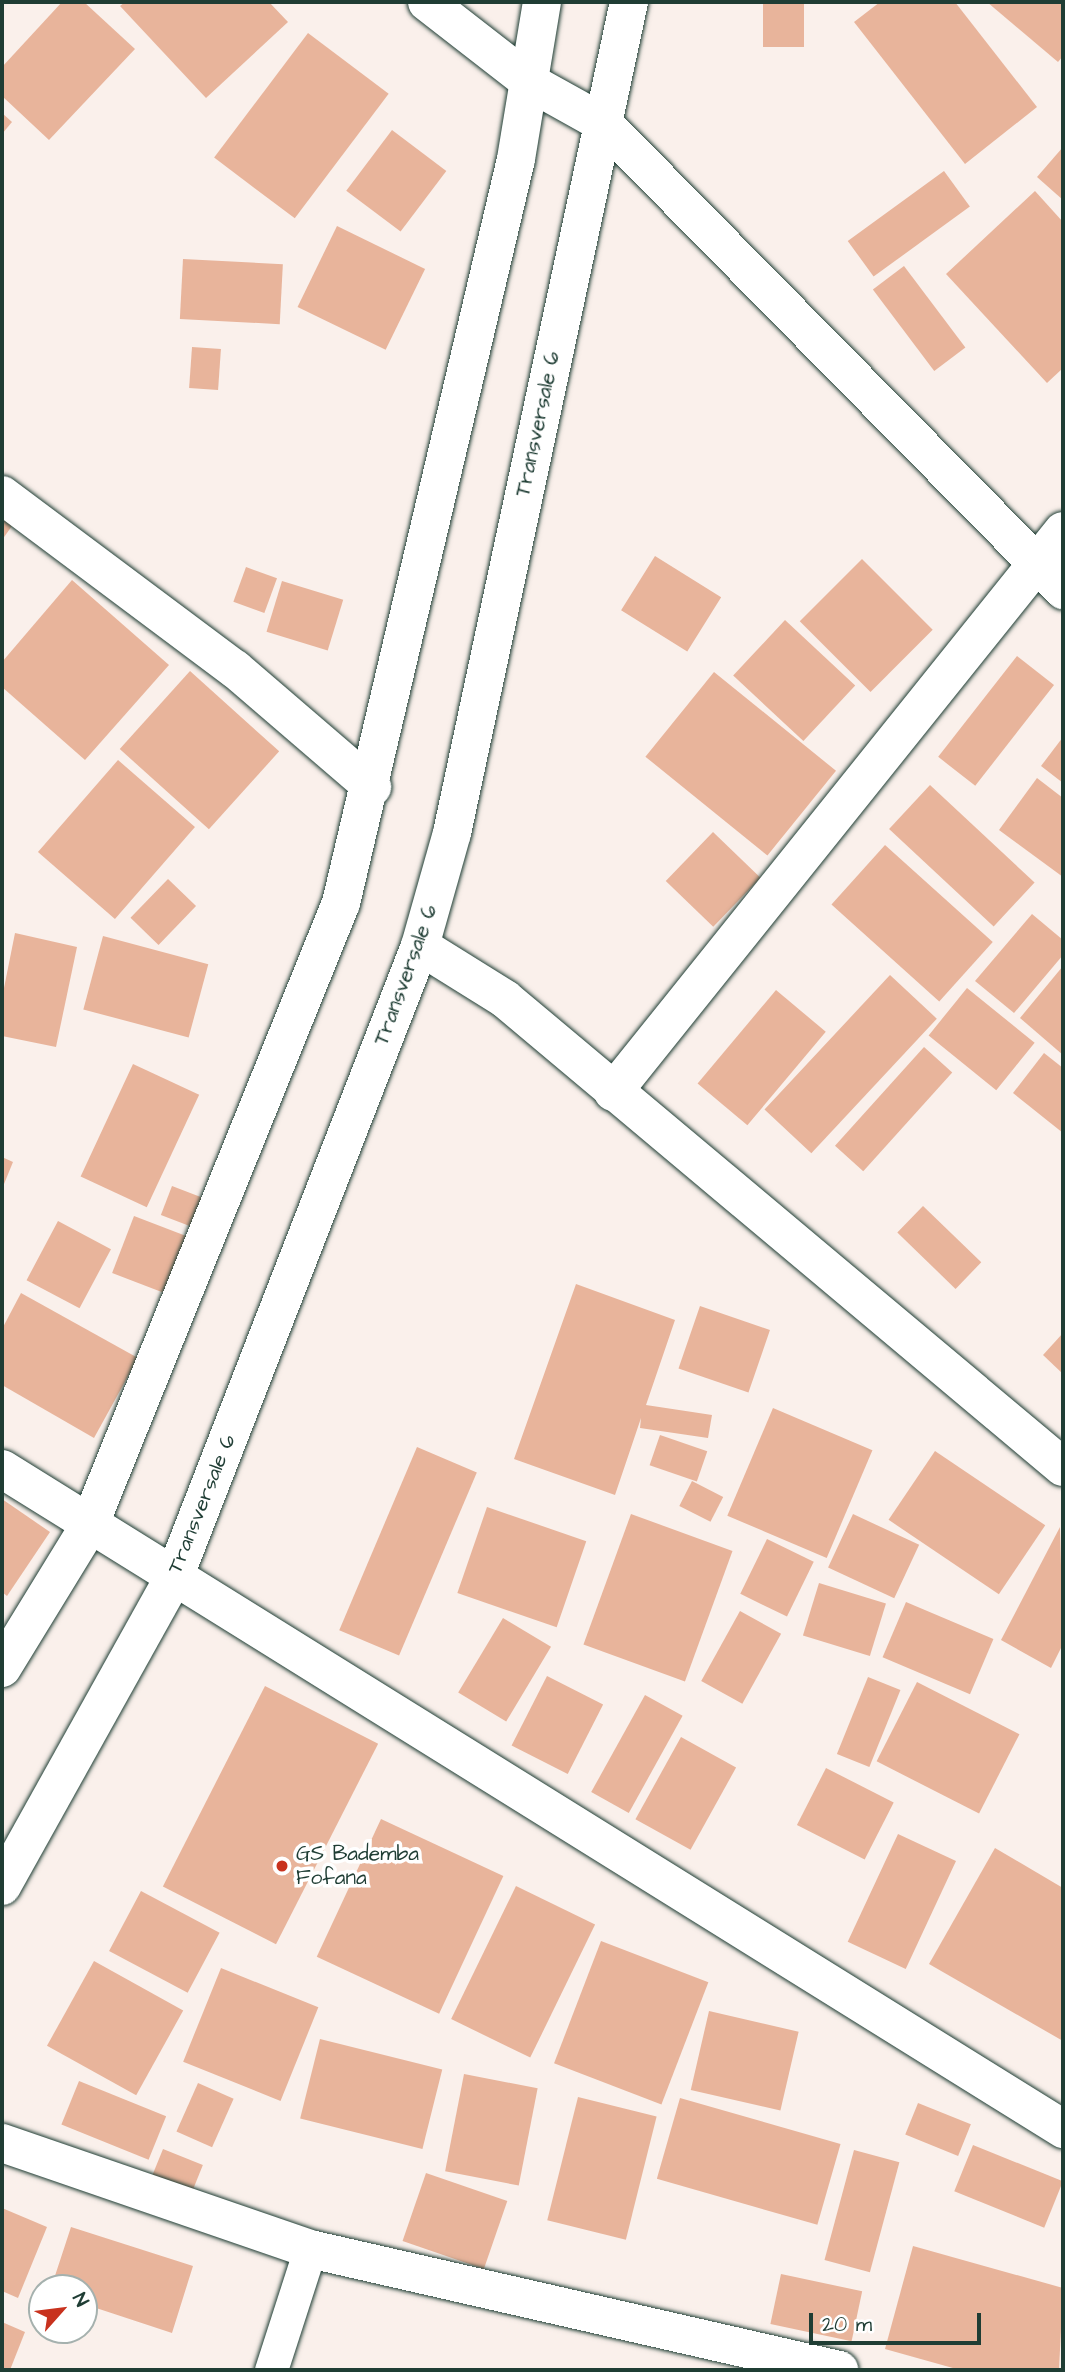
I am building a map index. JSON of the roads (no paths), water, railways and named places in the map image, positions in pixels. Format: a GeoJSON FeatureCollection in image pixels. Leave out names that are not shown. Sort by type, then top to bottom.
{"type":"FeatureCollection","features":[{"type":"Feature","properties":{"kind":"street"},"geometry":{"type":"LineString","coordinates":[[427,2],[531,83],[603,123],[1051,578]]}},
{"type":"Feature","properties":{"kind":"street"},"geometry":{"type":"LineString","coordinates":[[2,1668],[89,1526],[341,903],[372,787],[531,83],[542,2]]}},
{"type":"Feature","properties":{"kind":"street","name":"Transversale 6"},"geometry":{"type":"LineString","coordinates":[[2,1886],[175,1575],[420,946],[452,833],[629,2]]}},
{"type":"Feature","properties":{"kind":"street"},"geometry":{"type":"LineString","coordinates":[[2,495],[235,669],[372,787]]}},
{"type":"Feature","properties":{"kind":"street"},"geometry":{"type":"LineString","coordinates":[[613,1092],[1051,578],[1063,531]]}},
{"type":"Feature","properties":{"kind":"street"},"geometry":{"type":"LineString","coordinates":[[420,946],[505,999],[1063,1467]]}},
{"type":"Feature","properties":{"kind":"street"},"geometry":{"type":"LineString","coordinates":[[2,1469],[89,1526],[175,1575],[1063,2129]]}},
{"type":"Feature","properties":{"kind":"street"},"geometry":{"type":"LineString","coordinates":[[2,2143],[310,2249],[839,2370]]}},
{"type":"Feature","properties":{"kind":"lane"},"geometry":{"type":"LineString","coordinates":[[271,2370],[310,2249]]}},
{"type":"Feature","properties":{"kind":"place","name":"GS Bademba Fofana"},"geometry":{"type":"Point","coordinates":[282,1866]}}]}
